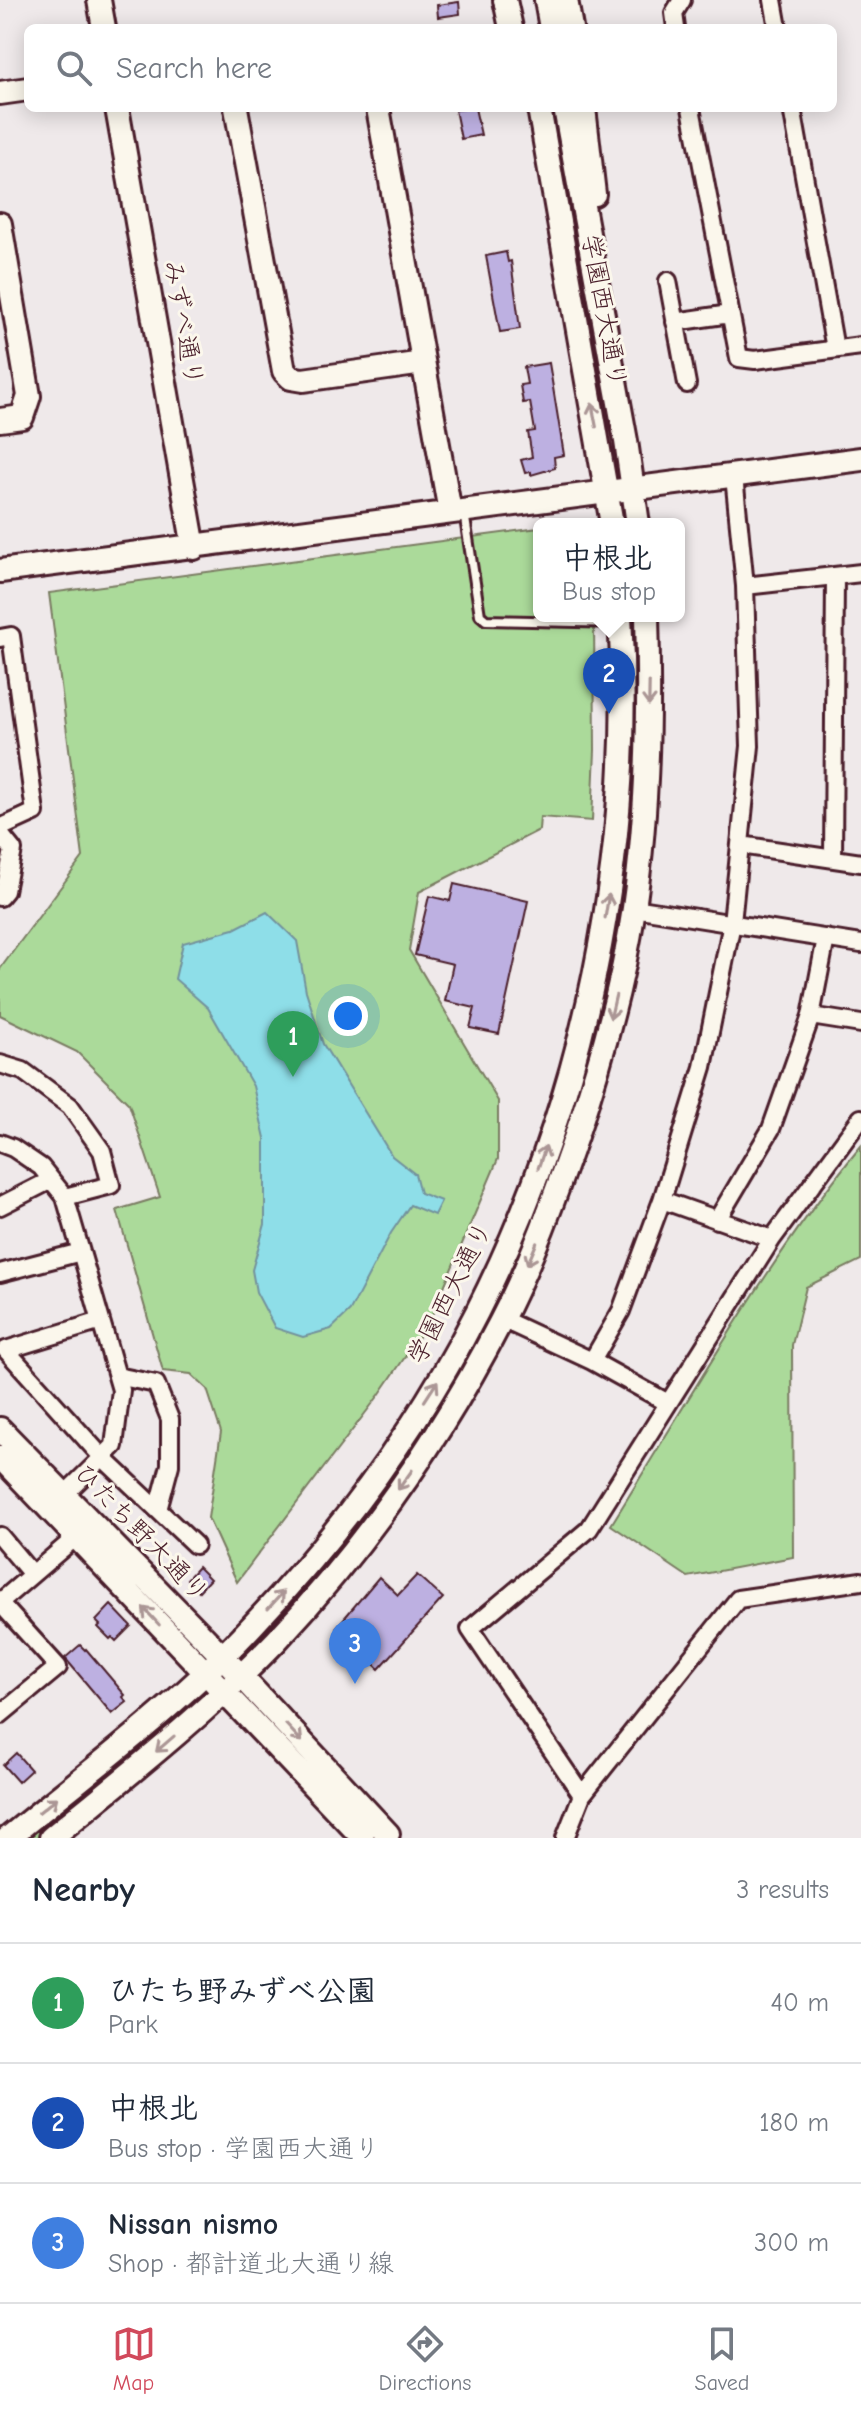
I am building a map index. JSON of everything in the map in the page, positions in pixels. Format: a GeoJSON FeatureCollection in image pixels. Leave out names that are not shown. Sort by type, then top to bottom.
{"type":"FeatureCollection","features":[{"type":"Feature","properties":{"kind":"main road"},"geometry":{"type":"LineString","coordinates":[[99,0],[103,24]]}},
{"type":"Feature","properties":{"kind":"main road"},"geometry":{"type":"LineString","coordinates":[[505,0],[510,24]]}},
{"type":"Feature","properties":{"kind":"main road"},"geometry":{"type":"LineString","coordinates":[[520,0],[525,24]]}},
{"type":"Feature","properties":{"kind":"main road"},"geometry":{"type":"LineString","coordinates":[[546,0],[550,24]]}},
{"type":"Feature","properties":{"kind":"main road"},"geometry":{"type":"LineString","coordinates":[[566,0],[570,24]]}},
{"type":"Feature","properties":{"kind":"main road"},"geometry":{"type":"LineString","coordinates":[[0,93],[24,90]]}},
{"type":"Feature","properties":{"kind":"main road","name":"みずべ通り"},"geometry":{"type":"LineString","coordinates":[[118,112],[194,548]]}},
{"type":"Feature","properties":{"kind":"main road"},"geometry":{"type":"LineString","coordinates":[[237,112],[284,371],[291,378],[303,380],[423,363]]}},
{"type":"Feature","properties":{"kind":"main road"},"geometry":{"type":"LineString","coordinates":[[379,112],[423,363],[457,511]]}},
{"type":"Feature","properties":{"kind":"main road"},"geometry":{"type":"LineString","coordinates":[[527,112],[545,221],[577,321]]}},
{"type":"Feature","properties":{"kind":"main road","name":"学園西大通り"},"geometry":{"type":"LineString","coordinates":[[540,112],[611,518]]}},
{"type":"Feature","properties":{"kind":"main road","name":"学園西大通り"},"geometry":{"type":"LineString","coordinates":[[566,112],[637,518]]}},
{"type":"Feature","properties":{"kind":"main road"},"geometry":{"type":"LineString","coordinates":[[584,112],[595,208],[593,262]]}},
{"type":"Feature","properties":{"kind":"main road"},"geometry":{"type":"LineString","coordinates":[[0,224],[29,396],[22,417],[0,420]]}},
{"type":"Feature","properties":{"kind":"main road"},"geometry":{"type":"LineString","coordinates":[[0,571],[861,459]]}},
{"type":"Feature","properties":{"kind":"main road","name":"学園西大通り"},"geometry":{"type":"LineString","coordinates":[[8,1838],[165,1710],[270,1607],[333,1533],[389,1456],[477,1311],[529,1195],[572,1068],[596,969],[608,903],[620,787],[624,691],[620,622]]}},
{"type":"Feature","properties":{"kind":"main road","name":"学園西大通り"},"geometry":{"type":"LineString","coordinates":[[51,1838],[139,1766],[241,1676],[277,1639],[354,1549],[412,1470],[468,1381],[502,1319],[552,1204],[598,1071],[634,908],[646,790],[647,622]]}},
{"type":"Feature","properties":{"kind":"main road","name":"ひたち野大通り"},"geometry":{"type":"LineString","coordinates":[[0,1429],[241,1676],[388,1834],[385,1838]]}},
{"type":"Feature","properties":{"kind":"main road","name":"ひたち野大通り"},"geometry":{"type":"LineString","coordinates":[[0,1457],[363,1838]]}},
{"type":"Feature","properties":{"kind":"street"},"geometry":{"type":"LineString","coordinates":[[675,24],[674,13],[682,0]]}},
{"type":"Feature","properties":{"kind":"street"},"geometry":{"type":"LineString","coordinates":[[773,0],[777,24]]}},
{"type":"Feature","properties":{"kind":"street"},"geometry":{"type":"LineString","coordinates":[[692,112],[739,358],[755,360],[861,346]]}},
{"type":"Feature","properties":{"kind":"street"},"geometry":{"type":"LineString","coordinates":[[793,112],[835,349]]}},
{"type":"Feature","properties":{"kind":"street"},"geometry":{"type":"LineString","coordinates":[[668,281],[687,384]]}},
{"type":"Feature","properties":{"kind":"street"},"geometry":{"type":"LineString","coordinates":[[675,322],[730,314]]}},
{"type":"Feature","properties":{"kind":"street"},"geometry":{"type":"LineString","coordinates":[[592,1361],[621,1311],[662,1200],[703,1067],[732,923],[750,746],[745,586],[734,476]]}},
{"type":"Feature","properties":{"kind":"street"},"geometry":{"type":"LineString","coordinates":[[745,586],[861,573]]}},
{"type":"Feature","properties":{"kind":"street"},"geometry":{"type":"LineString","coordinates":[[833,859],[835,576]]}},
{"type":"Feature","properties":{"kind":"street"},"geometry":{"type":"LineString","coordinates":[[0,638],[11,636],[35,812],[0,828]]}},
{"type":"Feature","properties":{"kind":"street"},"geometry":{"type":"LineString","coordinates":[[0,834],[13,850],[6,858],[5,891],[0,897]]}},
{"type":"Feature","properties":{"kind":"street"},"geometry":{"type":"LineString","coordinates":[[741,845],[861,863]]}},
{"type":"Feature","properties":{"kind":"street"},"geometry":{"type":"LineString","coordinates":[[634,908],[861,944]]}},
{"type":"Feature","properties":{"kind":"street"},"geometry":{"type":"LineString","coordinates":[[717,1220],[771,1129],[811,1016],[826,938]]}},
{"type":"Feature","properties":{"kind":"street"},"geometry":{"type":"LineString","coordinates":[[811,1016],[861,1024]]}},
{"type":"Feature","properties":{"kind":"street"},"geometry":{"type":"LineString","coordinates":[[0,1064],[23,1071],[70,1106],[102,1151],[111,1185],[65,1197]]}},
{"type":"Feature","properties":{"kind":"street"},"geometry":{"type":"LineString","coordinates":[[582,1795],[470,1629],[589,1529],[772,1239],[861,1118]]}},
{"type":"Feature","properties":{"kind":"street"},"geometry":{"type":"LineString","coordinates":[[0,1143],[41,1167],[65,1197],[121,1390],[114,1446],[65,1494]]}},
{"type":"Feature","properties":{"kind":"street"},"geometry":{"type":"LineString","coordinates":[[0,1206],[51,1180]]}},
{"type":"Feature","properties":{"kind":"street"},"geometry":{"type":"LineString","coordinates":[[662,1200],[772,1239]]}},
{"type":"Feature","properties":{"kind":"street"},"geometry":{"type":"LineString","coordinates":[[0,1273],[81,1252]]}},
{"type":"Feature","properties":{"kind":"street"},"geometry":{"type":"LineString","coordinates":[[502,1319],[592,1361],[668,1403]]}},
{"type":"Feature","properties":{"kind":"street"},"geometry":{"type":"LineString","coordinates":[[101,1321],[6,1350],[102,1457],[195,1545]]}},
{"type":"Feature","properties":{"kind":"street"},"geometry":{"type":"LineString","coordinates":[[117,1376],[156,1384],[170,1419],[170,1465],[158,1510]]}},
{"type":"Feature","properties":{"kind":"street"},"geometry":{"type":"LineString","coordinates":[[0,1536],[31,1573]]}},
{"type":"Feature","properties":{"kind":"street"},"geometry":{"type":"LineString","coordinates":[[0,1715],[58,1667],[0,1602],[76,1537]]}},
{"type":"Feature","properties":{"kind":"street"},"geometry":{"type":"LineString","coordinates":[[565,1838],[582,1795],[738,1599],[861,1581]]}},
{"type":"Feature","properties":{"kind":"lane"},"geometry":{"type":"LineString","coordinates":[[457,511],[480,615],[486,620],[533,620]]}},
{"type":"Feature","properties":{"kind":"green space"},"geometry":{"type":"Polygon","coordinates":[[[533,529],[533,622],[594,622],[592,821],[540,817],[539,830],[419,892],[409,950],[498,1101],[498,1159],[429,1322],[379,1395],[237,1582],[208,1518],[221,1432],[207,1389],[191,1374],[163,1371],[117,1210],[160,1197],[129,1104],[77,1052],[0,1015],[0,969],[83,857],[49,593],[533,529]]]}},
{"type":"Feature","properties":{"kind":"green space"},"geometry":{"type":"Polygon","coordinates":[[[633,622],[639,622],[636,832],[608,1003],[573,1129],[497,1310],[422,1441],[345,1546],[264,1629],[441,1391],[585,1048],[633,622]]]}},
{"type":"Feature","properties":{"kind":"green space"},"geometry":{"type":"Polygon","coordinates":[[[861,1146],[861,1260],[806,1287],[792,1345],[793,1557],[688,1577],[611,1525],[761,1284],[861,1146]]]}},
{"type":"Feature","properties":{"kind":"green space"},"geometry":{"type":"Polygon","coordinates":[[[178,1718],[168,1732],[36,1838],[19,1838],[100,1777],[116,1770],[178,1718]]]}},
{"type":"Feature","properties":{"kind":"water"},"geometry":{"type":"Polygon","coordinates":[[[267,912],[297,941],[306,991],[323,1044],[392,1156],[415,1174],[420,1193],[441,1201],[434,1215],[410,1205],[391,1233],[350,1311],[331,1329],[303,1337],[275,1328],[256,1292],[252,1270],[265,1224],[265,1138],[253,1086],[208,1008],[175,979],[183,943],[234,929],[267,912]]]}},
{"type":"Feature","properties":{"kind":"building"},"geometry":{"type":"Polygon","coordinates":[[[459,2],[460,14],[438,17],[437,5],[459,2]]]}},
{"type":"Feature","properties":{"kind":"building"},"geometry":{"type":"Polygon","coordinates":[[[455,112],[476,112],[481,135],[461,139],[455,112]]]}},
{"type":"Feature","properties":{"kind":"building"},"geometry":{"type":"Polygon","coordinates":[[[506,252],[508,262],[511,261],[520,329],[500,332],[486,256],[506,252]]]}},
{"type":"Feature","properties":{"kind":"building"},"geometry":{"type":"Polygon","coordinates":[[[549,363],[564,455],[554,457],[555,468],[531,475],[531,472],[525,473],[521,460],[532,457],[528,432],[535,431],[530,402],[523,403],[520,385],[527,384],[524,367],[549,363]]]}},
{"type":"Feature","properties":{"kind":"building"},"geometry":{"type":"Polygon","coordinates":[[[454,884],[528,901],[499,1034],[470,1028],[475,1008],[445,1001],[453,964],[415,955],[429,896],[450,901],[454,884]]]}},
{"type":"Feature","properties":{"kind":"building"},"geometry":{"type":"Polygon","coordinates":[[[198,1567],[210,1579],[199,1591],[187,1579],[198,1567]]]}},
{"type":"Feature","properties":{"kind":"building"},"geometry":{"type":"Polygon","coordinates":[[[417,1575],[443,1598],[379,1669],[336,1628],[379,1577],[398,1595],[417,1575]]]}},
{"type":"Feature","properties":{"kind":"building"},"geometry":{"type":"Polygon","coordinates":[[[111,1605],[131,1626],[116,1641],[98,1627],[100,1625],[96,1621],[111,1605]]]}},
{"type":"Feature","properties":{"kind":"building"},"geometry":{"type":"Polygon","coordinates":[[[80,1645],[125,1695],[123,1697],[127,1702],[112,1714],[65,1658],[80,1645]]]}},
{"type":"Feature","properties":{"kind":"building"},"geometry":{"type":"Polygon","coordinates":[[[16,1753],[31,1770],[18,1782],[3,1765],[16,1753]]]}},
{"type":"Feature","properties":{"kind":"place","name":"中根北"},"geometry":{"type":"Point","coordinates":[609,714]}},
{"type":"Feature","properties":{"kind":"place","name":"ひたち野みずべ公園"},"geometry":{"type":"Point","coordinates":[293,1077]}},
{"type":"Feature","properties":{"kind":"place","name":"Nissan nismo"},"geometry":{"type":"Point","coordinates":[355,1684]}}]}
